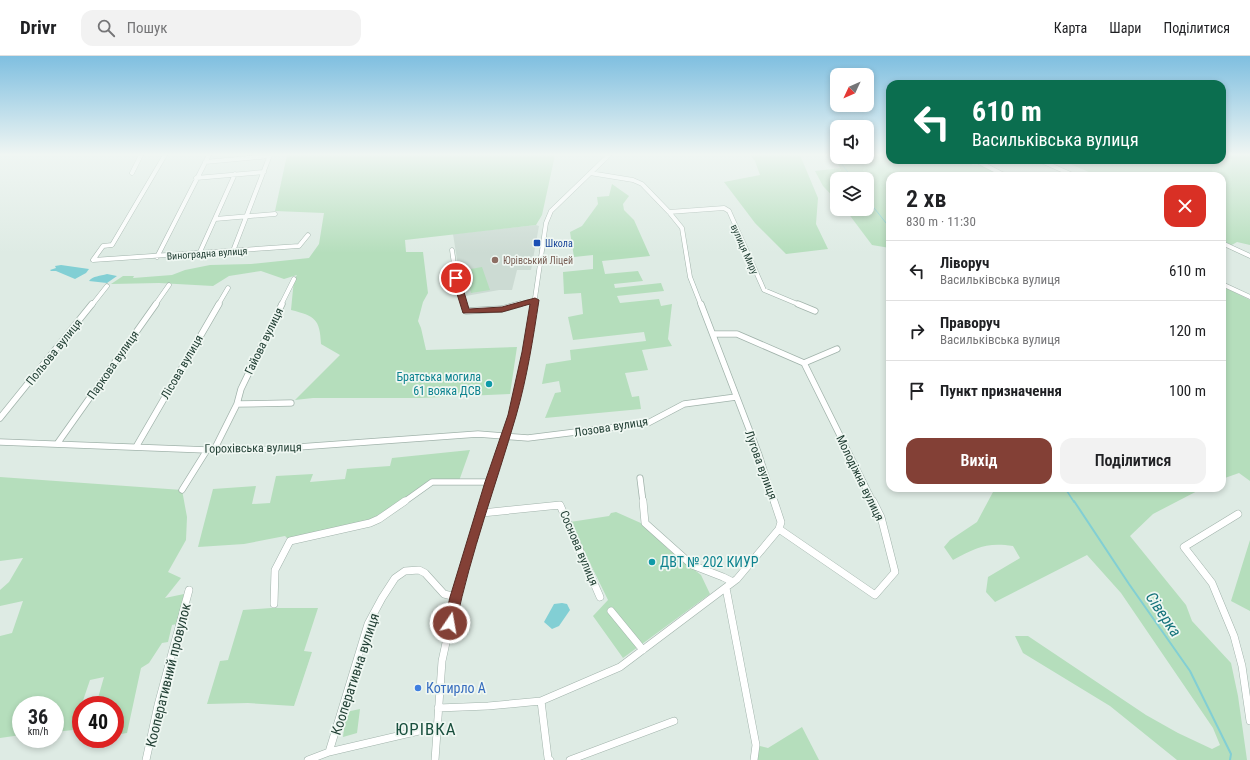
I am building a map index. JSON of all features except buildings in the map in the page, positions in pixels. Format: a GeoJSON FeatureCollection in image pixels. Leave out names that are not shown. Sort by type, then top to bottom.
{"type":"FeatureCollection","features":[{"type":"Feature","properties":{"kind":"street","name":"Виноградна вулиця"},"geometry":{"type":"LineString","coordinates":[[146,188],[112,245],[102,246],[93,260],[199,254],[299,246],[308,235]]}},
{"type":"Feature","properties":{"kind":"street"},"geometry":{"type":"LineString","coordinates":[[156,256],[192,188]]}},
{"type":"Feature","properties":{"kind":"street"},"geometry":{"type":"LineString","coordinates":[[199,254],[229,188]]}},
{"type":"Feature","properties":{"kind":"street"},"geometry":{"type":"LineString","coordinates":[[233,251],[258,188]]}},
{"type":"Feature","properties":{"kind":"street"},"geometry":{"type":"LineString","coordinates":[[434,760],[442,661],[456,597],[490,482],[506,437],[527,352],[548,219],[551,211],[575,188]]}},
{"type":"Feature","properties":{"kind":"street","name":"Лугова вулиця"},"geometry":{"type":"LineString","coordinates":[[646,188],[670,212],[684,231],[686,258],[690,277],[759,455],[781,522],[778,529]]}},
{"type":"Feature","properties":{"kind":"street","name":"вулиця Миру"},"geometry":{"type":"LineString","coordinates":[[670,212],[724,208],[729,212],[764,290],[815,311]]}},
{"type":"Feature","properties":{"kind":"street"},"geometry":{"type":"LineString","coordinates":[[215,219],[275,214]]}},
{"type":"Feature","properties":{"kind":"street"},"geometry":{"type":"LineString","coordinates":[[1226,245],[1250,256]]}},
{"type":"Feature","properties":{"kind":"street"},"geometry":{"type":"LineString","coordinates":[[452,250],[456,278],[466,311],[502,309],[535,300]]}},
{"type":"Feature","properties":{"kind":"street","name":"Гайова вулиця"},"geometry":{"type":"LineString","coordinates":[[215,448],[237,404],[241,389],[294,279]]}},
{"type":"Feature","properties":{"kind":"street","name":"Паркова вулиця"},"geometry":{"type":"LineString","coordinates":[[57,444],[169,285]]}},
{"type":"Feature","properties":{"kind":"street","name":"Польова вулиця"},"geometry":{"type":"LineString","coordinates":[[0,418],[107,286]]}},
{"type":"Feature","properties":{"kind":"street"},"geometry":{"type":"LineString","coordinates":[[1226,286],[1250,298]]}},
{"type":"Feature","properties":{"kind":"street","name":"Лісова вулиця"},"geometry":{"type":"LineString","coordinates":[[136,446],[228,288]]}},
{"type":"Feature","properties":{"kind":"street"},"geometry":{"type":"LineString","coordinates":[[713,334],[737,334],[804,363],[837,349]]}},
{"type":"Feature","properties":{"kind":"street","name":"Молодіжна вулиця"},"geometry":{"type":"LineString","coordinates":[[778,529],[875,595],[895,572],[881,517],[804,363]]}},
{"type":"Feature","properties":{"kind":"street","name":"Лозова вулиця"},"geometry":{"type":"LineString","coordinates":[[506,437],[510,439],[528,438],[648,423],[684,404],[736,397]]}},
{"type":"Feature","properties":{"kind":"street"},"geometry":{"type":"LineString","coordinates":[[237,404],[291,403]]}},
{"type":"Feature","properties":{"kind":"street","name":"Горохівська вулиця"},"geometry":{"type":"LineString","coordinates":[[0,442],[136,446],[207,450],[215,448],[257,450],[478,434],[502,435],[506,437]]}},
{"type":"Feature","properties":{"kind":"street"},"geometry":{"type":"LineString","coordinates":[[182,490],[207,450]]}},
{"type":"Feature","properties":{"kind":"street"},"geometry":{"type":"LineString","coordinates":[[640,478],[645,523],[692,565],[702,570],[725,576],[733,582]]}},
{"type":"Feature","properties":{"kind":"street"},"geometry":{"type":"LineString","coordinates":[[274,604],[275,570],[290,541],[370,523],[379,519],[432,482],[490,482]]}},
{"type":"Feature","properties":{"kind":"street","name":"Соснова вулиця"},"geometry":{"type":"LineString","coordinates":[[482,513],[560,505],[600,597]]}},
{"type":"Feature","properties":{"kind":"street"},"geometry":{"type":"LineString","coordinates":[[1238,514],[1184,546],[1212,583],[1234,636],[1242,666],[1250,721]]}},
{"type":"Feature","properties":{"kind":"street"},"geometry":{"type":"LineString","coordinates":[[438,708],[488,706],[541,701],[620,667],[733,582],[778,529]]}},
{"type":"Feature","properties":{"kind":"street","name":"Кооперативна вулиця"},"geometry":{"type":"LineString","coordinates":[[329,752],[368,624],[395,578],[406,570],[424,572],[444,594],[456,597]]}},
{"type":"Feature","properties":{"kind":"street"},"geometry":{"type":"LineString","coordinates":[[726,588],[756,745],[754,760]]}},
{"type":"Feature","properties":{"kind":"street","name":"Кооперативний провулок"},"geometry":{"type":"LineString","coordinates":[[146,760],[169,662],[189,590]]}},
{"type":"Feature","properties":{"kind":"street"},"geometry":{"type":"LineString","coordinates":[[611,611],[643,650]]}},
{"type":"Feature","properties":{"kind":"street"},"geometry":{"type":"LineString","coordinates":[[541,701],[548,758],[550,760]]}},
{"type":"Feature","properties":{"kind":"street"},"geometry":{"type":"LineString","coordinates":[[570,760],[674,721]]}},
{"type":"Feature","properties":{"kind":"street","name":"Кооперативна вулиця"},"geometry":{"type":"LineString","coordinates":[[308,760],[329,752],[436,727]]}},
{"type":"Feature","properties":{"kind":"shaded area","name":"Юрівський Ліцей"},"geometry":{"type":"Polygon","coordinates":[[[536,225],[539,226],[531,270],[517,270],[512,290],[499,290],[466,296],[459,272],[453,234],[536,225]]]}},
{"type":"Feature","properties":{"kind":"green space"},"geometry":{"type":"Polygon","coordinates":[[[280,188],[548,188],[542,215],[536,225],[405,240],[406,252],[423,252],[428,293],[423,302],[418,321],[426,350],[517,347],[510,394],[420,398],[313,398],[295,400],[340,355],[321,344],[319,329],[315,320],[306,314],[291,310],[294,279],[297,275],[284,279],[261,271],[229,276],[213,286],[159,283],[111,284],[123,276],[134,276],[133,278],[172,275],[185,270],[210,265],[251,264],[309,258],[319,244],[324,213],[275,211],[280,188]]]}},
{"type":"Feature","properties":{"kind":"green space"},"geometry":{"type":"Polygon","coordinates":[[[611,188],[617,188],[629,196],[623,204],[624,210],[634,220],[650,256],[602,261],[605,274],[638,271],[643,281],[614,284],[615,288],[661,283],[664,291],[617,296],[620,303],[659,299],[661,306],[672,304],[668,339],[672,346],[642,350],[648,370],[625,373],[632,397],[639,396],[641,409],[545,418],[555,393],[561,392],[559,381],[542,384],[546,364],[571,360],[570,350],[646,341],[644,332],[573,340],[568,317],[583,314],[581,293],[564,294],[563,272],[593,269],[593,255],[574,257],[570,232],[582,226],[598,204],[597,197],[609,196],[611,188]]]}},
{"type":"Feature","properties":{"kind":"green space"},"geometry":{"type":"Polygon","coordinates":[[[728,188],[814,188],[818,198],[816,224],[828,249],[786,254],[755,223],[728,188]]]}},
{"type":"Feature","properties":{"kind":"green space"},"geometry":{"type":"Polygon","coordinates":[[[825,188],[830,188],[830,193],[825,188]]]}},
{"type":"Feature","properties":{"kind":"green space"},"geometry":{"type":"Polygon","coordinates":[[[874,188],[886,188],[886,247],[872,245],[850,216],[874,216],[874,188]]]}},
{"type":"Feature","properties":{"kind":"green space"},"geometry":{"type":"Polygon","coordinates":[[[1226,188],[1250,188],[1250,245],[1237,242],[1230,246],[1226,244],[1226,188]]]}},
{"type":"Feature","properties":{"kind":"green space"},"geometry":{"type":"Polygon","coordinates":[[[482,267],[490,290],[471,293],[465,270],[482,267]]]}},
{"type":"Feature","properties":{"kind":"green space"},"geometry":{"type":"Polygon","coordinates":[[[1226,288],[1250,300],[1250,481],[1239,473],[1226,478],[1226,288]]]}},
{"type":"Feature","properties":{"kind":"green space"},"geometry":{"type":"Polygon","coordinates":[[[470,450],[459,481],[432,483],[379,519],[290,541],[285,536],[244,544],[198,547],[213,489],[256,486],[252,504],[270,503],[276,476],[313,474],[310,482],[345,479],[347,469],[390,466],[392,458],[470,450]]]}},
{"type":"Feature","properties":{"kind":"green space"},"geometry":{"type":"Polygon","coordinates":[[[0,477],[182,490],[187,517],[186,540],[168,572],[181,578],[165,598],[184,594],[177,624],[172,625],[168,642],[162,643],[149,663],[141,668],[127,733],[124,734],[124,696],[99,696],[104,677],[90,680],[85,696],[72,696],[72,730],[64,731],[64,696],[12,696],[12,736],[0,738],[0,636],[12,633],[23,601],[0,606],[0,590],[9,582],[23,558],[0,561],[0,477]]]}},
{"type":"Feature","properties":{"kind":"green space"},"geometry":{"type":"Polygon","coordinates":[[[993,492],[1195,492],[1153,514],[1130,536],[1186,605],[1192,621],[1231,663],[1238,696],[1247,760],[1177,760],[1110,706],[1023,653],[1015,636],[1028,636],[1146,715],[1178,733],[1212,749],[1220,745],[1213,728],[1121,593],[1087,555],[995,602],[986,592],[988,577],[1020,558],[1013,546],[995,545],[982,547],[953,560],[944,547],[950,540],[977,522],[993,492]]]}},
{"type":"Feature","properties":{"kind":"green space"},"geometry":{"type":"Polygon","coordinates":[[[616,512],[643,524],[668,549],[701,575],[710,594],[623,658],[593,616],[608,600],[570,522],[609,516],[611,513],[616,512]]]}},
{"type":"Feature","properties":{"kind":"green space"},"geometry":{"type":"Polygon","coordinates":[[[1250,540],[1250,611],[1231,601],[1250,540]]]}},
{"type":"Feature","properties":{"kind":"green space"},"geometry":{"type":"Polygon","coordinates":[[[271,608],[318,608],[304,651],[312,652],[294,706],[248,703],[207,704],[220,661],[228,660],[243,610],[271,608]]]}},
{"type":"Feature","properties":{"kind":"green space"},"geometry":{"type":"Polygon","coordinates":[[[360,709],[357,733],[343,737],[346,712],[360,709]]]}},
{"type":"Feature","properties":{"kind":"green space"},"geometry":{"type":"Polygon","coordinates":[[[802,727],[819,760],[754,760],[756,745],[768,748],[802,727]]]}},
{"type":"Feature","properties":{"kind":"water"},"geometry":{"type":"Polygon","coordinates":[[[61,265],[89,269],[86,273],[75,279],[50,270],[56,268],[55,266],[61,265]]]}},
{"type":"Feature","properties":{"kind":"water"},"geometry":{"type":"Polygon","coordinates":[[[107,274],[117,276],[107,283],[89,281],[95,277],[107,274]]]}},
{"type":"Feature","properties":{"kind":"water"},"geometry":{"type":"Polygon","coordinates":[[[554,604],[567,604],[570,610],[559,626],[552,629],[544,622],[554,604]]]}},
{"type":"Feature","properties":{"kind":"waterway","name":"Сіверка"},"geometry":{"type":"LineString","coordinates":[[874,208],[886,223]]}},
{"type":"Feature","properties":{"kind":"waterway","name":"Сіверка"},"geometry":{"type":"LineString","coordinates":[[1068,492],[1074,502]]}},
{"type":"Feature","properties":{"kind":"waterway","name":"Сіверка"},"geometry":{"type":"LineString","coordinates":[[1074,501],[1129,584],[1190,671],[1231,754],[1230,760]]}},
{"type":"Feature","properties":{"kind":"place","name":"Школа"},"geometry":{"type":"Point","coordinates":[537,243]}},
{"type":"Feature","properties":{"kind":"place","name":"Юрівський Ліцей"},"geometry":{"type":"Point","coordinates":[495,260]}},
{"type":"Feature","properties":{"kind":"place","name":"Братська могила 61 вояка ДСВ"},"geometry":{"type":"Point","coordinates":[489,384]}},
{"type":"Feature","properties":{"kind":"place","name":"ДВТ № 202 КИУР"},"geometry":{"type":"Point","coordinates":[652,562]}},
{"type":"Feature","properties":{"kind":"place","name":"Котирло А"},"geometry":{"type":"Point","coordinates":[418,688]}},
{"type":"Feature","properties":{"kind":"district","name":"ЮРІВКА"},"geometry":{"type":"Point","coordinates":[426,729]}},
{"type":"Feature","properties":{"kind":"route"},"geometry":{"type":"LineString","coordinates":[[450,623],[456,597],[490,482],[512,415],[527,352],[535,300],[502,309],[466,311],[456,278]]}}]}
